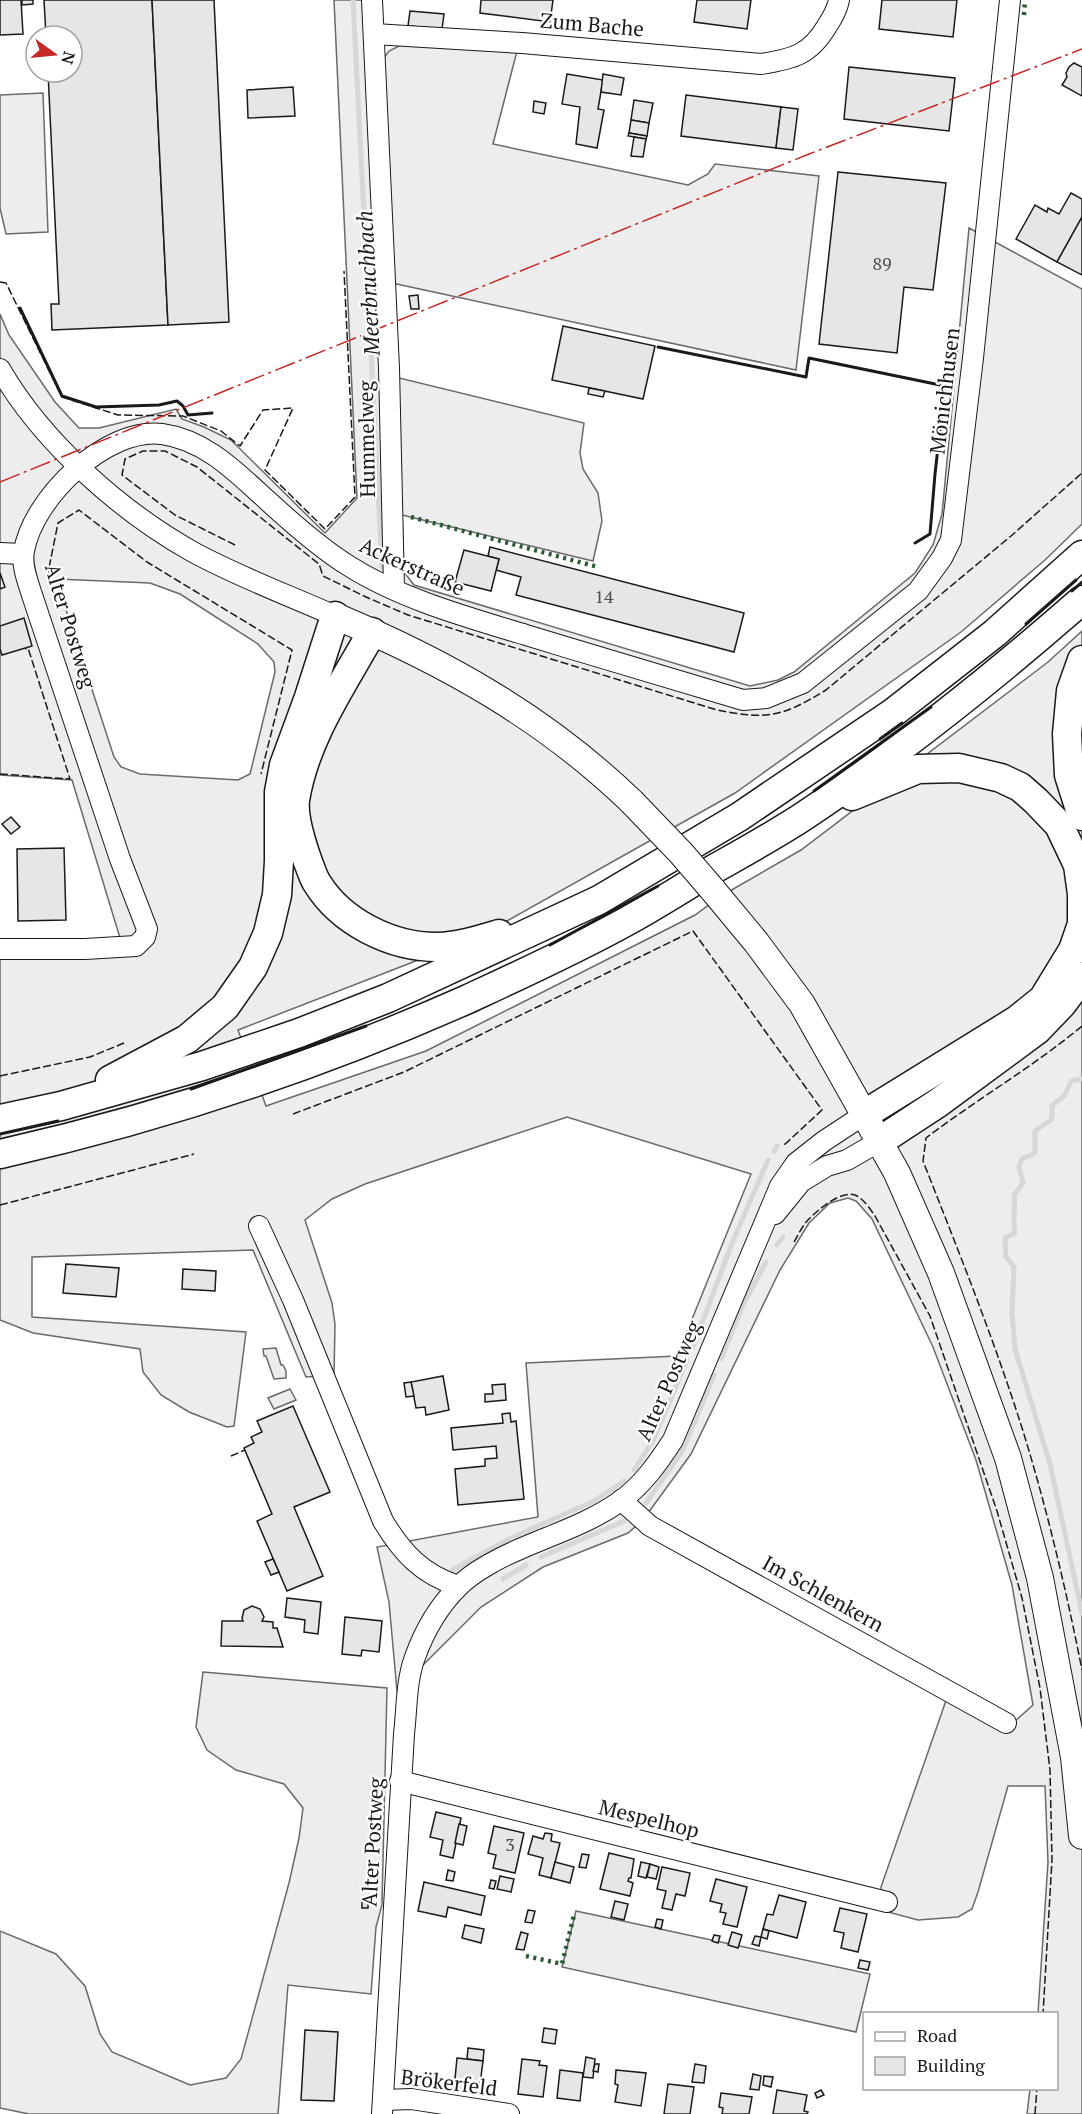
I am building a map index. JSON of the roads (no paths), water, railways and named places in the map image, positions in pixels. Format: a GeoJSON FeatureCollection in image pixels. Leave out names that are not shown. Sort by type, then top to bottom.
{"type":"FeatureCollection","features":[{"type":"Feature","properties":{"kind":"highway"},"geometry":{"type":"LineString","coordinates":[[0,1119],[61,1106],[202,1066],[299,1033],[388,998],[598,900],[740,817],[894,712],[995,633],[1082,555]]}},
{"type":"Feature","properties":{"kind":"highway"},"geometry":{"type":"LineString","coordinates":[[0,1154],[157,1115],[225,1094],[409,1025],[533,969],[628,921],[803,816],[905,744],[1006,666],[1082,600]]}},
{"type":"Feature","properties":{"kind":"highway"},"geometry":{"type":"LineString","coordinates":[[61,1106],[187,1039],[225,1007],[253,968],[268,933],[277,895],[279,792],[284,765],[309,697],[334,616]]}},
{"type":"Feature","properties":{"kind":"highway"},"geometry":{"type":"LineString","coordinates":[[372,632],[324,717],[303,763],[295,804],[301,843],[317,882],[337,907],[356,923],[396,941],[436,947],[470,942],[570,913]]}},
{"type":"Feature","properties":{"kind":"highway"},"geometry":{"type":"LineString","coordinates":[[1082,660],[1071,691],[1067,734],[1069,775],[1082,816]]}},
{"type":"Feature","properties":{"kind":"highway"},"geometry":{"type":"LineString","coordinates":[[803,816],[918,769],[959,768],[1001,778],[1020,787],[1059,825],[1078,865],[1082,894]]}},
{"type":"Feature","properties":{"kind":"highway"},"geometry":{"type":"LineString","coordinates":[[865,1114],[1017,1020],[1043,999],[1073,950],[1082,924],[1082,899]]}},
{"type":"Feature","properties":{"kind":"highway"},"geometry":{"type":"LineString","coordinates":[[880,1141],[938,1103],[1037,1030],[1062,1004],[1082,977]]}},
{"type":"Feature","properties":{"kind":"main road"},"geometry":{"type":"LineString","coordinates":[[334,616],[442,665],[510,705],[598,769],[681,853],[756,942],[802,1004],[880,1141],[915,1211],[941,1274],[1008,1458],[1040,1578],[1074,1757],[1082,1836]]}},
{"type":"Feature","properties":{"kind":"street","name":"Hummelweg"},"geometry":{"type":"LineString","coordinates":[[372,0],[389,368],[394,589]]}},
{"type":"Feature","properties":{"kind":"street","name":"Zum Bache"},"geometry":{"type":"LineString","coordinates":[[374,34],[522,43],[761,64],[782,61],[804,53],[818,42],[837,9],[839,0]]}},
{"type":"Feature","properties":{"kind":"street","name":"Mönichhusen"},"geometry":{"type":"LineString","coordinates":[[766,698],[803,683],[918,591],[942,558],[951,540],[973,358],[1010,0]]}},
{"type":"Feature","properties":{"kind":"street"},"geometry":{"type":"LineString","coordinates":[[0,369],[34,417],[78,466],[127,509],[193,552],[334,616]]}},
{"type":"Feature","properties":{"kind":"street","name":"Ackerstraße"},"geometry":{"type":"LineString","coordinates":[[78,466],[120,440],[142,434],[162,434],[200,445],[244,479],[318,544],[350,567],[436,608],[743,700],[766,698]]}},
{"type":"Feature","properties":{"kind":"street","name":"Alter Postweg"},"geometry":{"type":"LineString","coordinates":[[0,949],[85,949],[136,946],[144,937],[147,929],[120,859],[25,572],[23,554],[33,526],[45,504],[78,466]]}},
{"type":"Feature","properties":{"kind":"street"},"geometry":{"type":"LineString","coordinates":[[0,553],[23,554]]}},
{"type":"Feature","properties":{"kind":"street","name":"Alter Postweg"},"geometry":{"type":"LineString","coordinates":[[383,2107],[400,1782],[410,1676],[430,1624],[459,1586],[486,1567],[519,1549],[573,1527],[621,1500],[657,1465],[672,1440],[780,1186],[796,1163],[865,1114]]}},
{"type":"Feature","properties":{"kind":"street","name":"Alter Postweg"},"geometry":{"type":"LineString","coordinates":[[760,1233],[801,1182],[827,1166],[846,1160],[880,1141]]}},
{"type":"Feature","properties":{"kind":"street"},"geometry":{"type":"LineString","coordinates":[[259,1226],[293,1300],[383,1521],[398,1545],[422,1568],[438,1579],[459,1586]]}},
{"type":"Feature","properties":{"kind":"street","name":"Im Schlenkern"},"geometry":{"type":"LineString","coordinates":[[621,1500],[650,1526],[1006,1723]]}},
{"type":"Feature","properties":{"kind":"street","name":"Mespelhop"},"geometry":{"type":"LineString","coordinates":[[400,1782],[887,1902]]}},
{"type":"Feature","properties":{"kind":"street","name":"Brökerfeld"},"geometry":{"type":"LineString","coordinates":[[383,2107],[411,2099],[509,2114]]}},
{"type":"Feature","properties":{"kind":"waterway","name":"Meerbruchbach"},"geometry":{"type":"LineString","coordinates":[[353,0],[382,567]]}},
{"type":"Feature","properties":{"kind":"waterway"},"geometry":{"type":"LineString","coordinates":[[1082,1079],[1071,1081],[1065,1095],[1052,1106],[1052,1119],[1035,1131],[1035,1153],[1022,1159],[1019,1167],[1023,1183],[1014,1195],[1015,1233],[1005,1238],[1006,1257],[1014,1267],[1012,1313],[1015,1349],[1050,1464],[1082,1613]]}},
{"type":"Feature","properties":{"kind":"waterway"},"geometry":{"type":"LineString","coordinates":[[774,1151],[777,1146]]}},
{"type":"Feature","properties":{"kind":"waterway"},"geometry":{"type":"LineString","coordinates":[[693,1347],[732,1243],[768,1160]]}},
{"type":"Feature","properties":{"kind":"waterway"},"geometry":{"type":"LineString","coordinates":[[777,1245],[783,1237]]}},
{"type":"Feature","properties":{"kind":"waterway"},"geometry":{"type":"LineString","coordinates":[[721,1359],[743,1305],[766,1262]]}},
{"type":"Feature","properties":{"kind":"waterway"},"geometry":{"type":"LineString","coordinates":[[634,1470],[654,1439],[687,1360]]}},
{"type":"Feature","properties":{"kind":"waterway"},"geometry":{"type":"LineString","coordinates":[[646,1503],[683,1450],[714,1375]]}},
{"type":"Feature","properties":{"kind":"waterway"},"geometry":{"type":"LineString","coordinates":[[452,1570],[511,1538],[594,1501],[624,1481]]}},
{"type":"Feature","properties":{"kind":"waterway"},"geometry":{"type":"LineString","coordinates":[[541,1557],[624,1521]]}},
{"type":"Feature","properties":{"kind":"waterway"},"geometry":{"type":"LineString","coordinates":[[503,1579],[526,1565]]}}]}
